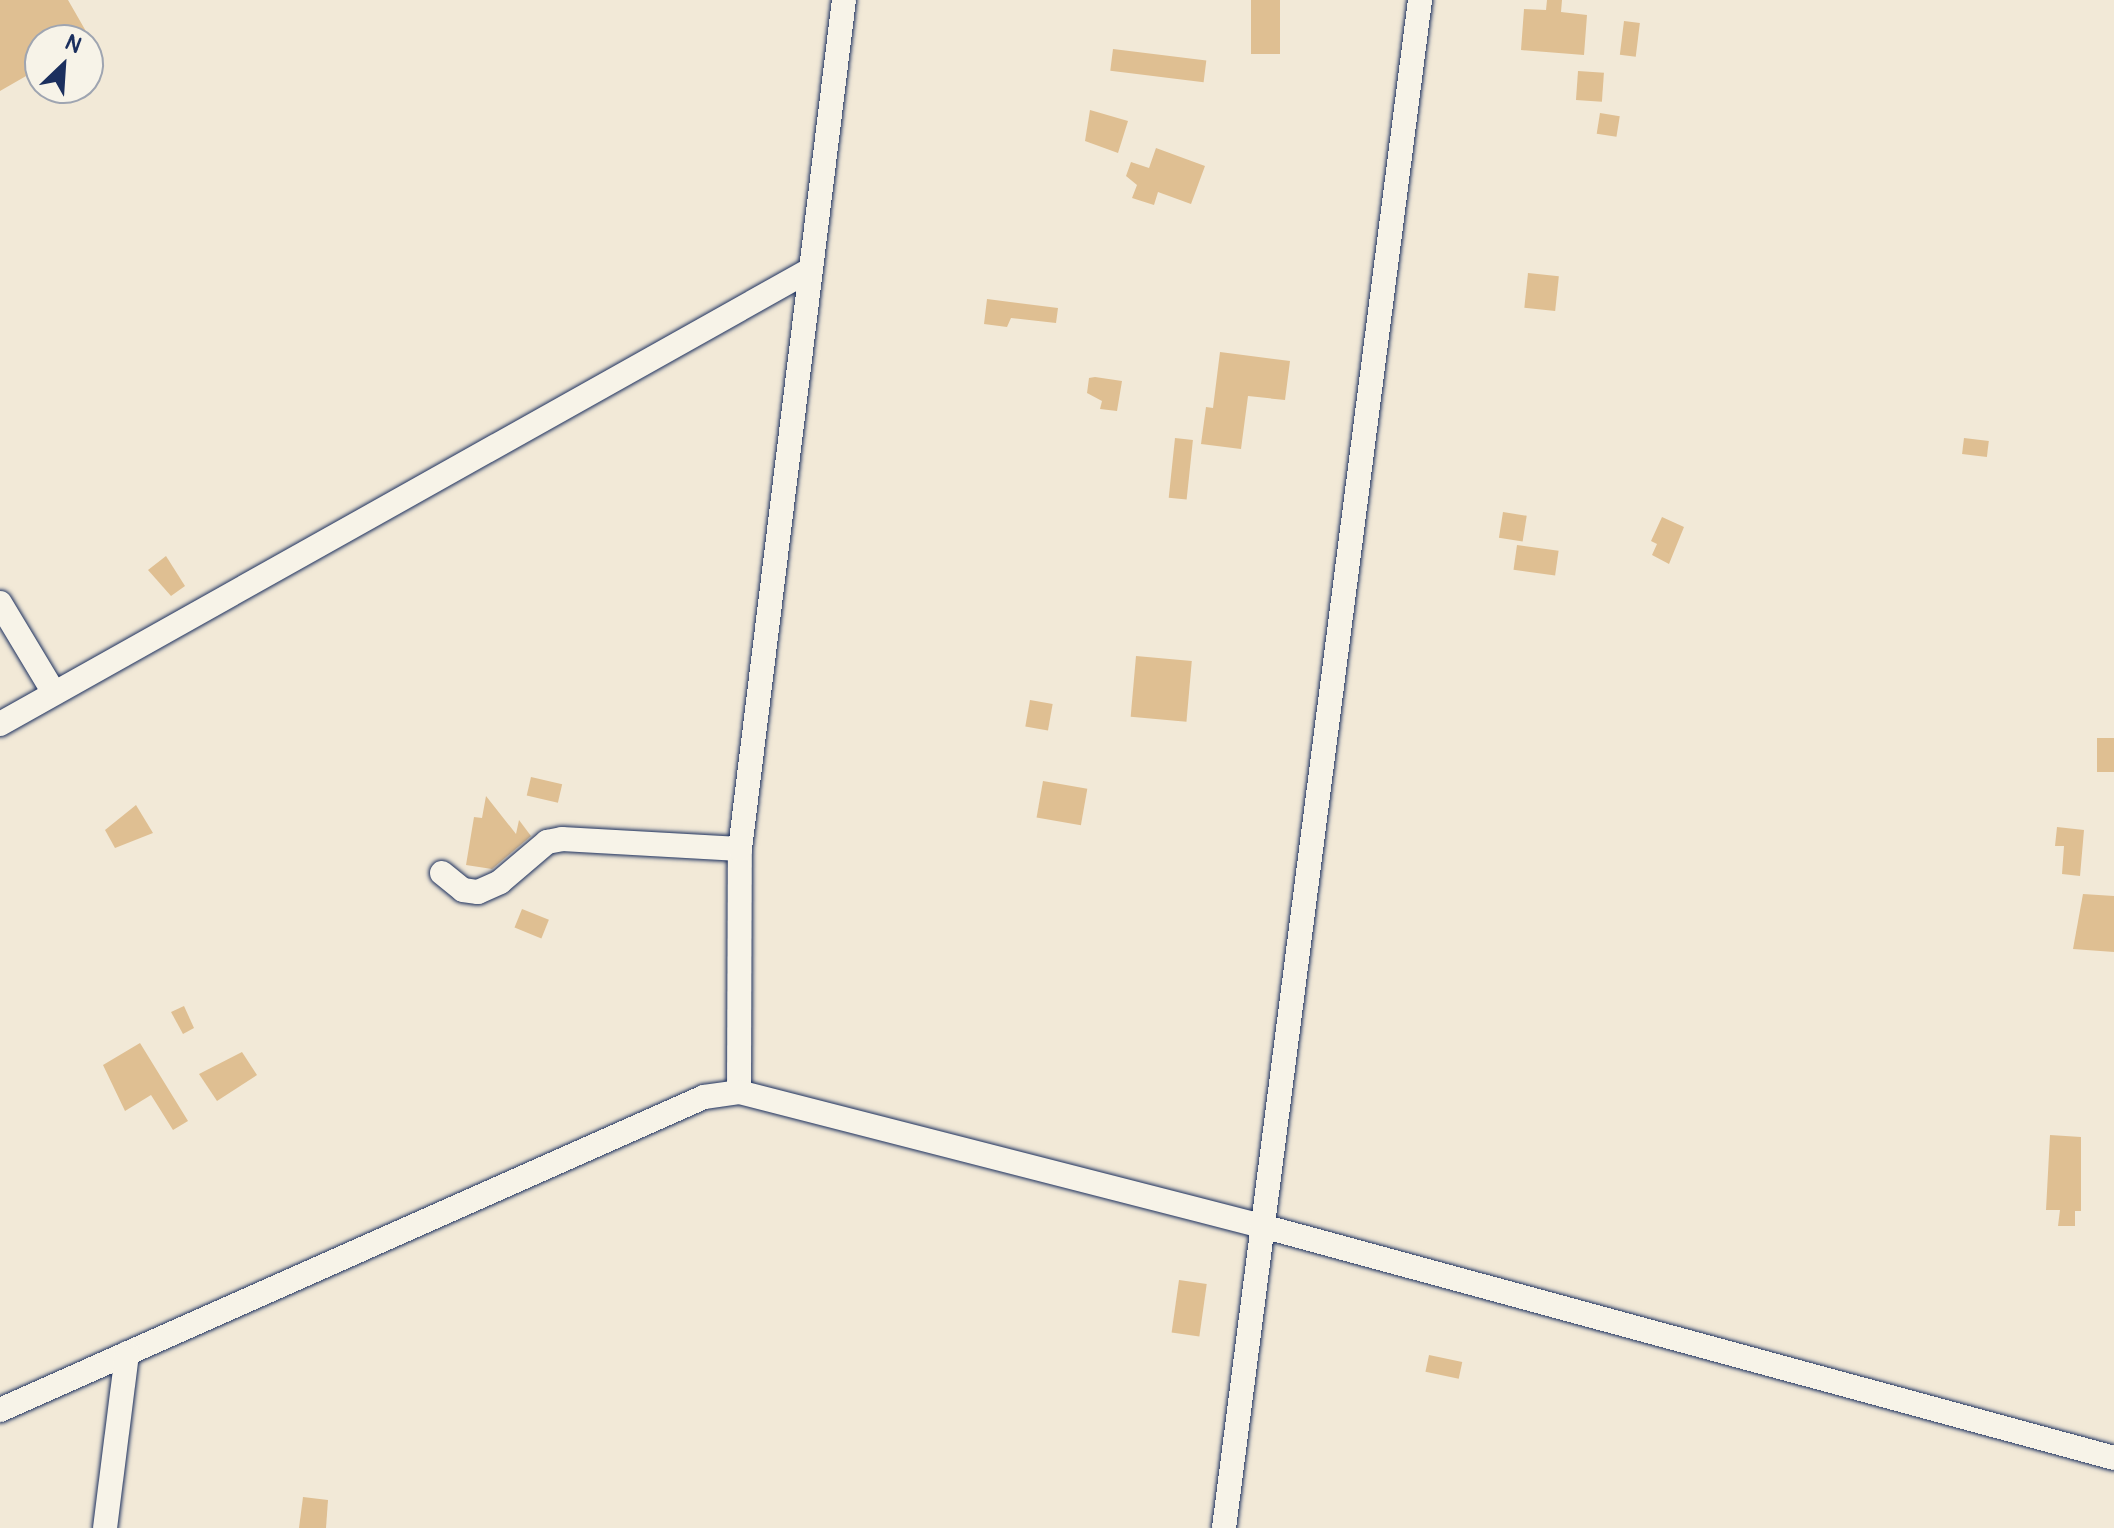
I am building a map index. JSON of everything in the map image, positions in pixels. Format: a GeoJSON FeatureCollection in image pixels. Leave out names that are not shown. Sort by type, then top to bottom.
{"type":"FeatureCollection","features":[{"type":"Feature","properties":{"kind":"street"},"geometry":{"type":"LineString","coordinates":[[739,1092],[740,849],[808,271],[844,0]]}},
{"type":"Feature","properties":{"kind":"street"},"geometry":{"type":"LineString","coordinates":[[1224,1528],[1420,0]]}},
{"type":"Feature","properties":{"kind":"street"},"geometry":{"type":"LineString","coordinates":[[0,724],[808,271]]}},
{"type":"Feature","properties":{"kind":"street"},"geometry":{"type":"LineString","coordinates":[[0,603],[54,693]]}},
{"type":"Feature","properties":{"kind":"street"},"geometry":{"type":"LineString","coordinates":[[442,873],[463,890],[478,892],[500,882],[547,842],[562,839],[740,849]]}},
{"type":"Feature","properties":{"kind":"street"},"geometry":{"type":"LineString","coordinates":[[0,1410],[704,1097],[739,1092],[1262,1226],[2114,1458]]}},
{"type":"Feature","properties":{"kind":"street"},"geometry":{"type":"LineString","coordinates":[[105,1528],[127,1353]]}},
{"type":"Feature","properties":{"kind":"building"},"geometry":{"type":"Polygon","coordinates":[[[0,0],[68,0],[82,24],[24,24],[24,77],[0,91],[0,0]]]}},
{"type":"Feature","properties":{"kind":"building"},"geometry":{"type":"Polygon","coordinates":[[[1251,0],[1280,0],[1280,54],[1251,54],[1251,0]]]}},
{"type":"Feature","properties":{"kind":"building"},"geometry":{"type":"Polygon","coordinates":[[[1547,0],[1562,0],[1561,12],[1587,15],[1584,55],[1521,50],[1524,9],[1546,10],[1547,0]]]}},
{"type":"Feature","properties":{"kind":"building"},"geometry":{"type":"Polygon","coordinates":[[[1624,21],[1640,23],[1636,57],[1620,55],[1624,21]]]}},
{"type":"Feature","properties":{"kind":"building"},"geometry":{"type":"Polygon","coordinates":[[[1113,49],[1206,60],[1204,82],[1110,71],[1113,49]]]}},
{"type":"Feature","properties":{"kind":"building"},"geometry":{"type":"Polygon","coordinates":[[[1578,71],[1604,73],[1602,102],[1576,100],[1578,71]]]}},
{"type":"Feature","properties":{"kind":"building"},"geometry":{"type":"Polygon","coordinates":[[[1090,110],[1128,121],[1118,153],[1085,141],[1090,110]]]}},
{"type":"Feature","properties":{"kind":"building"},"geometry":{"type":"Polygon","coordinates":[[[1600,113],[1620,116],[1616,137],[1597,134],[1600,113]]]}},
{"type":"Feature","properties":{"kind":"building"},"geometry":{"type":"Polygon","coordinates":[[[1156,148],[1205,166],[1191,204],[1158,192],[1154,205],[1132,198],[1137,185],[1126,176],[1131,162],[1149,168],[1156,148]]]}},
{"type":"Feature","properties":{"kind":"building"},"geometry":{"type":"Polygon","coordinates":[[[1528,273],[1559,276],[1555,311],[1524,308],[1528,273]]]}},
{"type":"Feature","properties":{"kind":"building"},"geometry":{"type":"Polygon","coordinates":[[[987,299],[1058,308],[1056,323],[1011,318],[1007,327],[984,324],[987,299]]]}},
{"type":"Feature","properties":{"kind":"building"},"geometry":{"type":"Polygon","coordinates":[[[1220,352],[1290,361],[1285,400],[1248,396],[1241,449],[1201,444],[1206,407],[1213,408],[1220,352]]]}},
{"type":"Feature","properties":{"kind":"building"},"geometry":{"type":"Polygon","coordinates":[[[1089,378],[1122,381],[1117,411],[1100,409],[1102,401],[1087,393],[1089,378]]]}},
{"type":"Feature","properties":{"kind":"building"},"geometry":{"type":"Polygon","coordinates":[[[1175,438],[1193,440],[1187,500],[1169,498],[1175,438]]]}},
{"type":"Feature","properties":{"kind":"building"},"geometry":{"type":"Polygon","coordinates":[[[1964,438],[1989,441],[1987,457],[1962,454],[1964,438]]]}},
{"type":"Feature","properties":{"kind":"building"},"geometry":{"type":"Polygon","coordinates":[[[1503,512],[1527,516],[1523,541],[1499,538],[1503,512]]]}},
{"type":"Feature","properties":{"kind":"building"},"geometry":{"type":"Polygon","coordinates":[[[1662,517],[1684,527],[1669,564],[1652,555],[1657,544],[1651,541],[1662,517]]]}},
{"type":"Feature","properties":{"kind":"building"},"geometry":{"type":"Polygon","coordinates":[[[1517,545],[1559,551],[1555,576],[1514,570],[1517,545]]]}},
{"type":"Feature","properties":{"kind":"building"},"geometry":{"type":"Polygon","coordinates":[[[166,556],[185,586],[171,596],[148,570],[166,556]]]}},
{"type":"Feature","properties":{"kind":"building"},"geometry":{"type":"Polygon","coordinates":[[[1136,656],[1192,661],[1186,722],[1131,717],[1136,656]]]}},
{"type":"Feature","properties":{"kind":"building"},"geometry":{"type":"Polygon","coordinates":[[[1030,700],[1053,704],[1048,731],[1025,727],[1030,700]]]}},
{"type":"Feature","properties":{"kind":"building"},"geometry":{"type":"Polygon","coordinates":[[[2097,738],[2114,738],[2114,772],[2097,772],[2097,738]]]}},
{"type":"Feature","properties":{"kind":"building"},"geometry":{"type":"Polygon","coordinates":[[[531,777],[562,784],[558,803],[527,796],[531,777]]]}},
{"type":"Feature","properties":{"kind":"building"},"geometry":{"type":"Polygon","coordinates":[[[1043,781],[1087,789],[1081,825],[1037,817],[1043,781]]]}},
{"type":"Feature","properties":{"kind":"building"},"geometry":{"type":"Polygon","coordinates":[[[486,796],[516,834],[519,820],[531,836],[492,869],[466,865],[474,817],[482,818],[486,796]]]}},
{"type":"Feature","properties":{"kind":"building"},"geometry":{"type":"Polygon","coordinates":[[[136,805],[153,833],[115,848],[105,830],[136,805]]]}},
{"type":"Feature","properties":{"kind":"building"},"geometry":{"type":"Polygon","coordinates":[[[2057,827],[2084,830],[2080,876],[2062,874],[2064,846],[2055,846],[2057,827]]]}},
{"type":"Feature","properties":{"kind":"building"},"geometry":{"type":"Polygon","coordinates":[[[2083,894],[2114,896],[2114,952],[2073,949],[2083,894]]]}},
{"type":"Feature","properties":{"kind":"building"},"geometry":{"type":"Polygon","coordinates":[[[522,909],[549,920],[541,938],[515,928],[522,909]]]}},
{"type":"Feature","properties":{"kind":"building"},"geometry":{"type":"Polygon","coordinates":[[[184,1006],[194,1028],[183,1034],[171,1012],[184,1006]]]}},
{"type":"Feature","properties":{"kind":"building"},"geometry":{"type":"Polygon","coordinates":[[[140,1043],[188,1121],[173,1130],[151,1095],[125,1111],[103,1065],[140,1043]]]}},
{"type":"Feature","properties":{"kind":"building"},"geometry":{"type":"Polygon","coordinates":[[[242,1052],[257,1075],[217,1101],[199,1074],[242,1052]]]}},
{"type":"Feature","properties":{"kind":"building"},"geometry":{"type":"Polygon","coordinates":[[[2050,1135],[2081,1137],[2081,1211],[2075,1211],[2075,1226],[2058,1226],[2060,1210],[2046,1210],[2050,1135]]]}},
{"type":"Feature","properties":{"kind":"building"},"geometry":{"type":"Polygon","coordinates":[[[1179,1280],[1207,1284],[1199,1336],[1172,1332],[1179,1280]]]}},
{"type":"Feature","properties":{"kind":"building"},"geometry":{"type":"Polygon","coordinates":[[[1429,1355],[1462,1362],[1459,1379],[1425,1372],[1429,1355]]]}},
{"type":"Feature","properties":{"kind":"building"},"geometry":{"type":"Polygon","coordinates":[[[303,1497],[328,1500],[326,1528],[299,1528],[303,1497]]]}}]}
